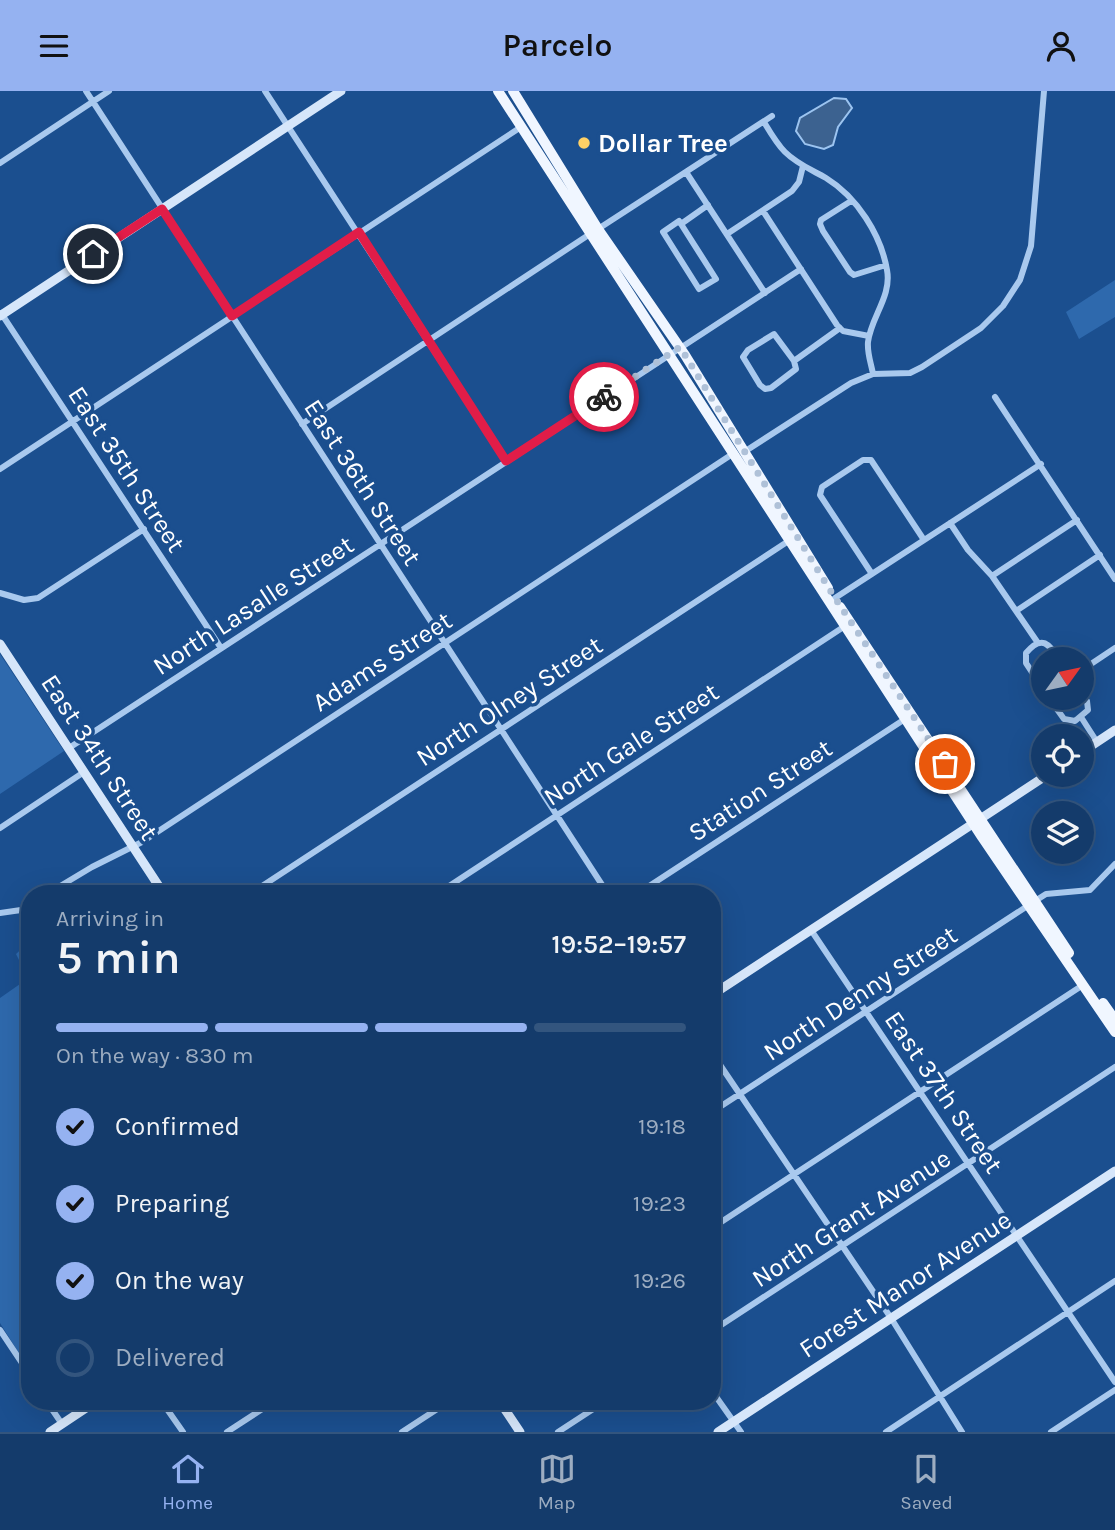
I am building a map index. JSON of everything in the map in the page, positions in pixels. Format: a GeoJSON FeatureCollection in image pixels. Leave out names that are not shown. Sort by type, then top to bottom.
{"type":"FeatureCollection","features":[{"type":"Feature","properties":{"kind":"main road"},"geometry":{"type":"LineString","coordinates":[[498,91],[594,232],[680,347],[790,540],[905,719],[1115,1020]]}},
{"type":"Feature","properties":{"kind":"main road"},"geometry":{"type":"LineString","coordinates":[[513,91],[669,355],[739,452],[977,822]]}},
{"type":"Feature","properties":{"kind":"main road"},"geometry":{"type":"LineString","coordinates":[[1032,903],[1115,1032]]}},
{"type":"Feature","properties":{"kind":"street","name":"East 36th Street"},"geometry":{"type":"LineString","coordinates":[[86,91],[602,885]]}},
{"type":"Feature","properties":{"kind":"street"},"geometry":{"type":"LineString","coordinates":[[0,163],[109,91]]}},
{"type":"Feature","properties":{"kind":"street"},"geometry":{"type":"LineString","coordinates":[[265,91],[506,461]]}},
{"type":"Feature","properties":{"kind":"street"},"geometry":{"type":"LineString","coordinates":[[1,314],[341,91]]}},
{"type":"Feature","properties":{"kind":"street"},"geometry":{"type":"LineString","coordinates":[[764,122],[783,151],[829,180],[869,223],[886,265],[888,281],[869,336],[868,347],[873,374],[911,373],[986,324],[1016,288],[1028,259],[1032,237],[1044,91]]}},
{"type":"Feature","properties":{"kind":"street"},"geometry":{"type":"LineString","coordinates":[[302,424],[772,116]]}},
{"type":"Feature","properties":{"kind":"street"},"geometry":{"type":"LineString","coordinates":[[0,469],[521,127]]}},
{"type":"Feature","properties":{"kind":"street"},"geometry":{"type":"LineString","coordinates":[[727,234],[796,186],[803,166]]}},
{"type":"Feature","properties":{"kind":"street"},"geometry":{"type":"LineString","coordinates":[[686,172],[765,293]]}},
{"type":"Feature","properties":{"kind":"street"},"geometry":{"type":"LineString","coordinates":[[851,201],[821,221],[823,231],[854,275],[886,265]]}},
{"type":"Feature","properties":{"kind":"street"},"geometry":{"type":"LineString","coordinates":[[681,223],[716,279],[699,289],[663,232],[708,205]]}},
{"type":"Feature","properties":{"kind":"street"},"geometry":{"type":"LineString","coordinates":[[763,211],[840,328],[869,336]]}},
{"type":"Feature","properties":{"kind":"street","name":"North Lasalle Street"},"geometry":{"type":"LineString","coordinates":[[69,748],[801,269]]}},
{"type":"Feature","properties":{"kind":"street","name":"East 35th Street"},"geometry":{"type":"LineString","coordinates":[[1,314],[221,648]]}},
{"type":"Feature","properties":{"kind":"street"},"geometry":{"type":"LineString","coordinates":[[794,361],[840,328]]}},
{"type":"Feature","properties":{"kind":"street"},"geometry":{"type":"LineString","coordinates":[[774,334],[794,361],[797,366],[795,372],[765,389],[743,357],[748,350],[774,334]]}},
{"type":"Feature","properties":{"kind":"street","name":"Adams Street"},"geometry":{"type":"LineString","coordinates":[[62,885],[133,846],[739,452],[839,389],[873,374]]}},
{"type":"Feature","properties":{"kind":"street"},"geometry":{"type":"LineString","coordinates":[[995,397],[1115,579]]}},
{"type":"Feature","properties":{"kind":"street"},"geometry":{"type":"LineString","coordinates":[[872,574],[820,495],[822,487],[863,460],[869,459],[924,540]]}},
{"type":"Feature","properties":{"kind":"street"},"geometry":{"type":"LineString","coordinates":[[835,598],[1041,464]]}},
{"type":"Feature","properties":{"kind":"street"},"geometry":{"type":"LineString","coordinates":[[992,576],[1077,520]]}},
{"type":"Feature","properties":{"kind":"street"},"geometry":{"type":"LineString","coordinates":[[950,523],[968,550],[992,576],[1038,643]]}},
{"type":"Feature","properties":{"kind":"street"},"geometry":{"type":"LineString","coordinates":[[0,593],[24,600],[41,597],[144,529]]}},
{"type":"Feature","properties":{"kind":"street","name":"North Olney Street"},"geometry":{"type":"LineString","coordinates":[[264,885],[790,540]]}},
{"type":"Feature","properties":{"kind":"street"},"geometry":{"type":"LineString","coordinates":[[1017,611],[1100,555]]}},
{"type":"Feature","properties":{"kind":"street","name":"North Gale Street"},"geometry":{"type":"LineString","coordinates":[[452,885],[845,626]]}},
{"type":"Feature","properties":{"kind":"street","name":"East 34th Street"},"geometry":{"type":"LineString","coordinates":[[0,643],[158,885]]}},
{"type":"Feature","properties":{"kind":"street"},"geometry":{"type":"LineString","coordinates":[[1032,647],[1038,643],[1049,644],[1051,647]]}},
{"type":"Feature","properties":{"kind":"street"},"geometry":{"type":"LineString","coordinates":[[1031,648],[1025,661],[1031,670]]}},
{"type":"Feature","properties":{"kind":"street"},"geometry":{"type":"LineString","coordinates":[[1094,662],[1115,648]]}},
{"type":"Feature","properties":{"kind":"street"},"geometry":{"type":"LineString","coordinates":[[1058,711],[1064,719],[1072,721],[1087,711]]}},
{"type":"Feature","properties":{"kind":"street"},"geometry":{"type":"LineString","coordinates":[[1081,717],[1097,742]]}},
{"type":"Feature","properties":{"kind":"street","name":"Station Street"},"geometry":{"type":"LineString","coordinates":[[650,885],[905,719]]}},
{"type":"Feature","properties":{"kind":"street"},"geometry":{"type":"LineString","coordinates":[[1094,744],[1115,730]]}},
{"type":"Feature","properties":{"kind":"street"},"geometry":{"type":"LineString","coordinates":[[0,828],[84,772]]}},
{"type":"Feature","properties":{"kind":"street"},"geometry":{"type":"LineString","coordinates":[[721,989],[1031,786]]}},
{"type":"Feature","properties":{"kind":"street","name":"North Denny Street"},"geometry":{"type":"LineString","coordinates":[[721,1106],[1046,894],[1090,890],[1115,864]]}},
{"type":"Feature","properties":{"kind":"street"},"geometry":{"type":"LineString","coordinates":[[0,913],[21,910]]}},
{"type":"Feature","properties":{"kind":"street","name":"East 37th Street"},"geometry":{"type":"LineString","coordinates":[[811,930],[1115,1382]]}},
{"type":"Feature","properties":{"kind":"street"},"geometry":{"type":"LineString","coordinates":[[721,1222],[1083,985]]}},
{"type":"Feature","properties":{"kind":"street"},"geometry":{"type":"LineString","coordinates":[[721,1066],[891,1318],[962,1432]]}},
{"type":"Feature","properties":{"kind":"street","name":"North Grant Avenue"},"geometry":{"type":"LineString","coordinates":[[721,1325],[1115,1067]]}},
{"type":"Feature","properties":{"kind":"street","name":"Forest Manor Avenue"},"geometry":{"type":"LineString","coordinates":[[718,1432],[1115,1171]]}},
{"type":"Feature","properties":{"kind":"street"},"geometry":{"type":"LineString","coordinates":[[886,1432],[1115,1281]]}},
{"type":"Feature","properties":{"kind":"street"},"geometry":{"type":"LineString","coordinates":[[0,1330],[21,1362]]}},
{"type":"Feature","properties":{"kind":"street"},"geometry":{"type":"LineString","coordinates":[[1051,1432],[1115,1390]]}},
{"type":"Feature","properties":{"kind":"street"},"geometry":{"type":"LineString","coordinates":[[721,1404],[741,1432]]}},
{"type":"Feature","properties":{"kind":"street"},"geometry":{"type":"LineString","coordinates":[[52,1410],[62,1424]]}},
{"type":"Feature","properties":{"kind":"street"},"geometry":{"type":"LineString","coordinates":[[50,1432],[83,1410]]}},
{"type":"Feature","properties":{"kind":"street"},"geometry":{"type":"LineString","coordinates":[[168,1410],[183,1432]]}},
{"type":"Feature","properties":{"kind":"street"},"geometry":{"type":"LineString","coordinates":[[226,1432],[260,1410]]}},
{"type":"Feature","properties":{"kind":"street"},"geometry":{"type":"LineString","coordinates":[[402,1432],[436,1410]]}},
{"type":"Feature","properties":{"kind":"street"},"geometry":{"type":"LineString","coordinates":[[505,1410],[520,1432]]}},
{"type":"Feature","properties":{"kind":"street"},"geometry":{"type":"LineString","coordinates":[[558,1432],[592,1410]]}},
{"type":"Feature","properties":{"kind":"shaded area"},"geometry":{"type":"Polygon","coordinates":[[[834,98],[846,99],[852,108],[838,127],[833,145],[824,149],[805,144],[796,131],[800,118],[834,98]]]}},
{"type":"Feature","properties":{"kind":"shaded area"},"geometry":{"type":"Polygon","coordinates":[[[1115,280],[1115,317],[1079,339],[1066,312],[1115,280]]]}},
{"type":"Feature","properties":{"kind":"shaded area"},"geometry":{"type":"Polygon","coordinates":[[[0,654],[64,751],[0,794],[0,654]]]}},
{"type":"Feature","properties":{"kind":"shaded area"},"geometry":{"type":"Polygon","coordinates":[[[21,949],[21,964],[16,954],[21,949]]]}},
{"type":"Feature","properties":{"kind":"shaded area"},"geometry":{"type":"Polygon","coordinates":[[[20,984],[21,1356],[0,1323],[0,998],[20,984]]]}},
{"type":"Feature","properties":{"kind":"way so far"},"geometry":{"type":"LineString","coordinates":[[604,397],[680,347],[835,598],[945,764]]}},
{"type":"Feature","properties":{"kind":"place","name":"Dollar Tree"},"geometry":{"type":"Point","coordinates":[584,143]}},
{"type":"Feature","properties":{"kind":"route"},"geometry":{"type":"LineString","coordinates":[[93,254],[162,209],[232,316],[359,232],[506,461],[604,397]]}}]}
